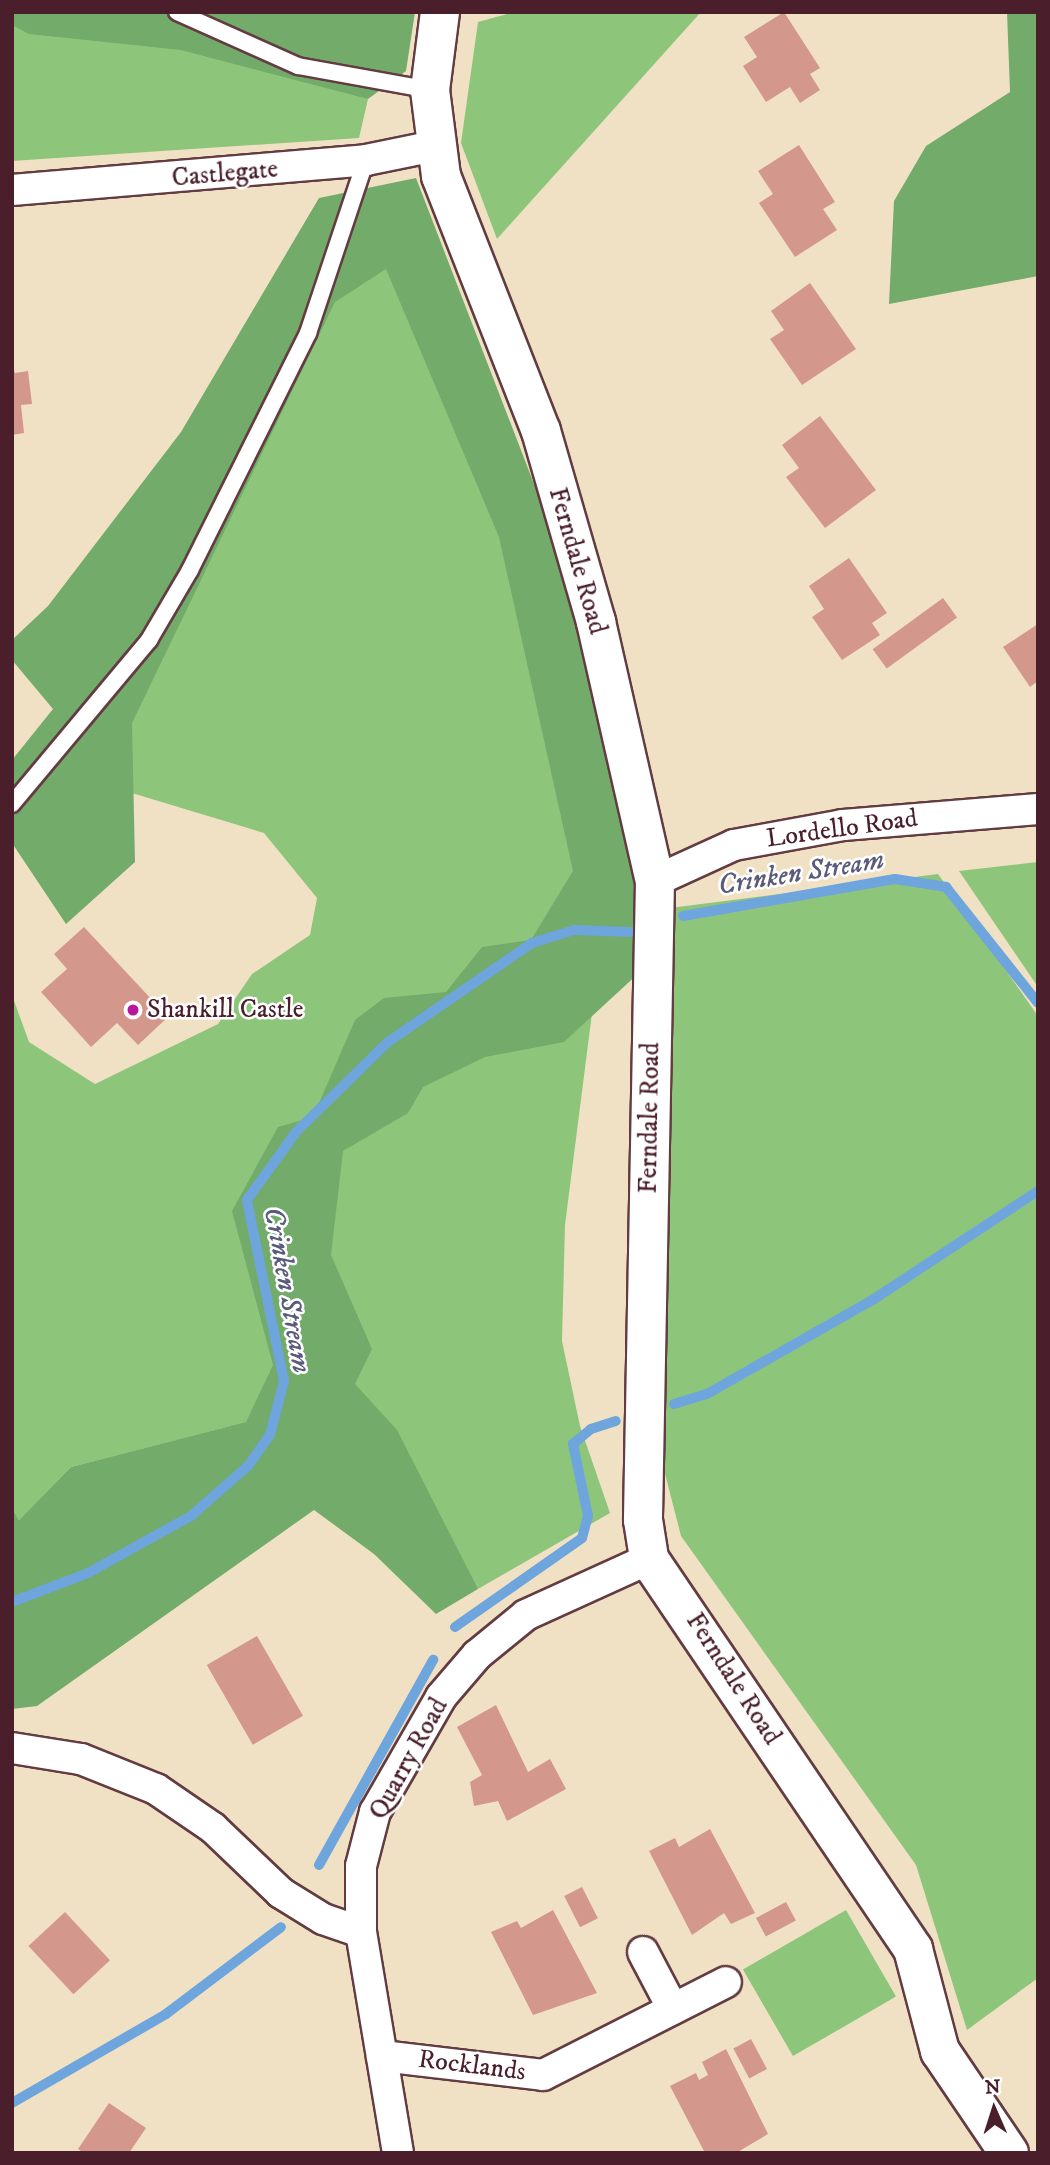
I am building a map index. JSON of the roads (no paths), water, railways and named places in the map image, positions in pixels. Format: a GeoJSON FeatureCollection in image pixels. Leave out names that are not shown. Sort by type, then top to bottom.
{"type":"FeatureCollection","features":[{"type":"Feature","properties":{"kind":"street","name":"Ferndale Road"},"geometry":{"type":"LineString","coordinates":[[440,12],[430,90],[435,146],[441,176],[541,431],[596,622],[654,881],[643,1520],[649,1559],[913,1949],[940,2051],[1009,2153]]}},
{"type":"Feature","properties":{"kind":"street","name":"Castlegate"},"geometry":{"type":"LineString","coordinates":[[12,190],[366,160],[435,146]]}},
{"type":"Feature","properties":{"kind":"street","name":"Lordello Road"},"geometry":{"type":"LineString","coordinates":[[654,881],[734,845],[843,825],[1038,809]]}},
{"type":"Feature","properties":{"kind":"street","name":"Quarry Road"},"geometry":{"type":"LineString","coordinates":[[398,2153],[361,1932],[361,1867],[375,1812],[441,1697],[477,1655],[526,1615],[649,1559]]}},
{"type":"Feature","properties":{"kind":"street"},"geometry":{"type":"LineString","coordinates":[[12,1748],[81,1759],[156,1788],[213,1828],[281,1893],[323,1919],[361,1932]]}},
{"type":"Feature","properties":{"kind":"street"},"geometry":{"type":"LineString","coordinates":[[643,1952],[673,2009]]}},
{"type":"Feature","properties":{"kind":"street","name":"Rocklands"},"geometry":{"type":"LineString","coordinates":[[382,2056],[543,2075],[726,1982]]}},
{"type":"Feature","properties":{"kind":"lane"},"geometry":{"type":"LineString","coordinates":[[177,12],[298,66],[430,90]]}},
{"type":"Feature","properties":{"kind":"lane"},"geometry":{"type":"LineString","coordinates":[[12,804],[149,640],[190,570],[308,333],[366,160]]}},
{"type":"Feature","properties":{"kind":"waterway","name":"Crinken Stream"},"geometry":{"type":"LineString","coordinates":[[683,916],[895,879],[946,887],[1038,1003]]}},
{"type":"Feature","properties":{"kind":"waterway","name":"Crinken Stream"},"geometry":{"type":"LineString","coordinates":[[12,1602],[88,1573],[191,1516],[248,1466],[270,1435],[284,1381],[247,1200],[296,1132],[388,1042],[532,943],[574,930],[630,932]]}},
{"type":"Feature","properties":{"kind":"waterway"},"geometry":{"type":"LineString","coordinates":[[674,1404],[707,1394],[874,1299],[1038,1191]]}},
{"type":"Feature","properties":{"kind":"waterway"},"geometry":{"type":"LineString","coordinates":[[455,1627],[582,1538],[588,1516],[573,1444],[591,1429],[616,1421]]}},
{"type":"Feature","properties":{"kind":"waterway"},"geometry":{"type":"LineString","coordinates":[[319,1865],[433,1660]]}},
{"type":"Feature","properties":{"kind":"waterway"},"geometry":{"type":"LineString","coordinates":[[12,2103],[166,2014],[281,1927]]}},
{"type":"Feature","properties":{"kind":"place","name":"Shankill Castle"},"geometry":{"type":"Point","coordinates":[133,1010]}}]}
